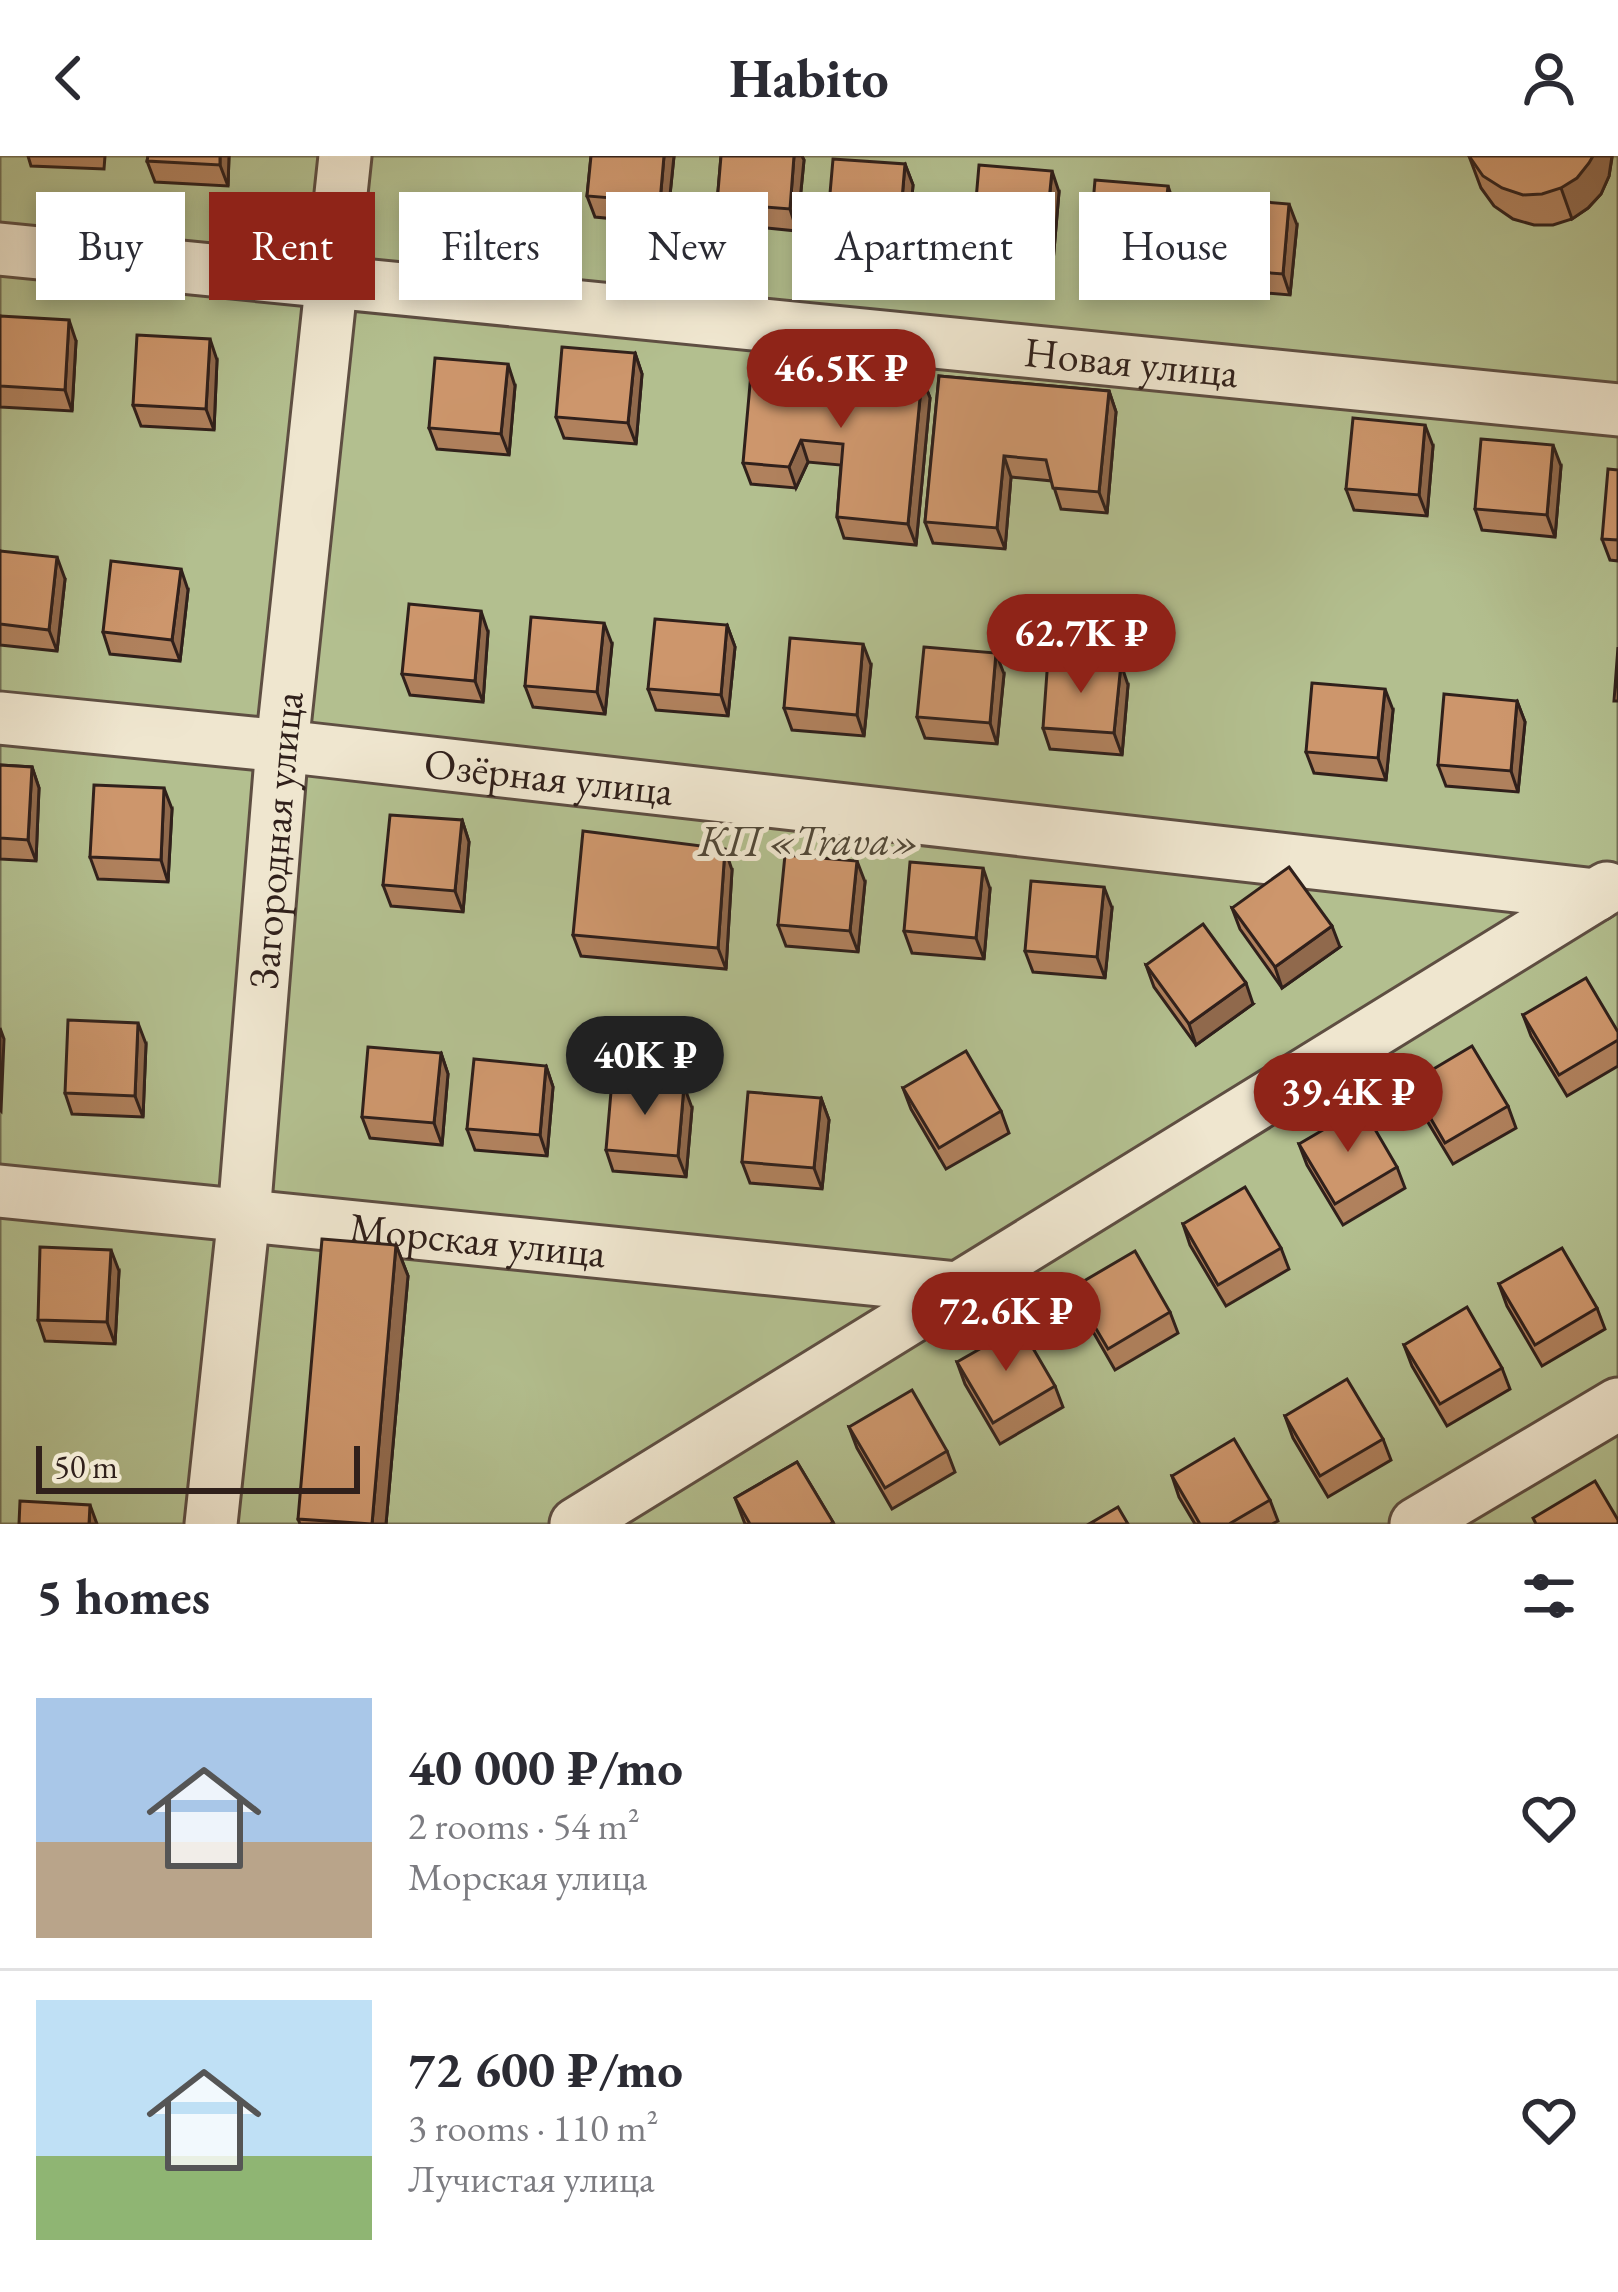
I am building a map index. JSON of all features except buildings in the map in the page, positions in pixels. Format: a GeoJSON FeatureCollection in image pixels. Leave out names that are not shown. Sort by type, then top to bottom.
{"type":"FeatureCollection","features":[{"type":"Feature","properties":{"kind":"street","name":"Загородная улица"},"geometry":{"type":"LineString","coordinates":[[341,192],[345,156]]}},
{"type":"Feature","properties":{"kind":"street","name":"Новая улица"},"geometry":{"type":"LineString","coordinates":[[0,249],[209,271]]}},
{"type":"Feature","properties":{"kind":"street","name":"Новая улица"},"geometry":{"type":"LineString","coordinates":[[375,288],[1618,410]]}},
{"type":"Feature","properties":{"kind":"street","name":"Загородная улица"},"geometry":{"type":"LineString","coordinates":[[211,1524],[244,1215],[282,746],[330,300]]}},
{"type":"Feature","properties":{"kind":"street","name":"Озёрная улица"},"geometry":{"type":"LineString","coordinates":[[0,718],[1607,888]]}},
{"type":"Feature","properties":{"kind":"street"},"geometry":{"type":"LineString","coordinates":[[576,1524],[1607,888]]}},
{"type":"Feature","properties":{"kind":"street","name":"Морская улица"},"geometry":{"type":"LineString","coordinates":[[0,1190],[958,1288]]}},
{"type":"Feature","properties":{"kind":"street"},"geometry":{"type":"LineString","coordinates":[[1416,1524],[1618,1404]]}},
{"type":"Feature","properties":{"kind":"green space","name":"КП «Trava»"},"geometry":{"type":"Polygon","coordinates":[[[0,156],[1618,156],[1618,1524],[0,1524],[0,156]]]}}]}
